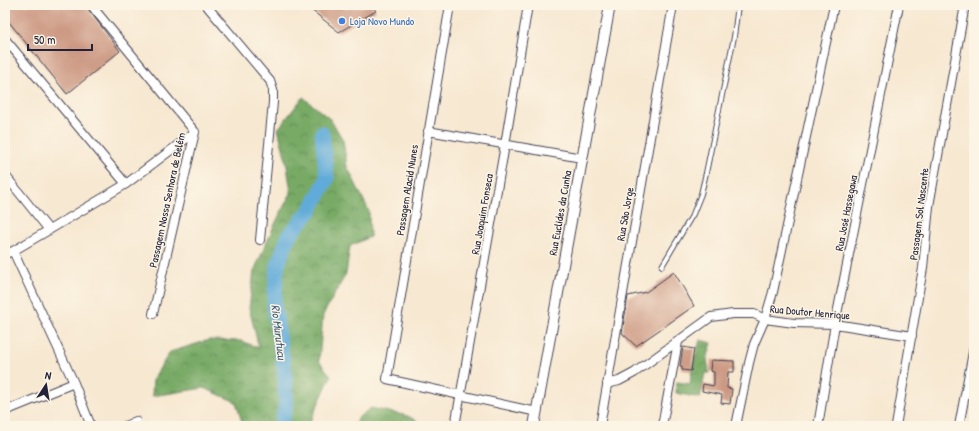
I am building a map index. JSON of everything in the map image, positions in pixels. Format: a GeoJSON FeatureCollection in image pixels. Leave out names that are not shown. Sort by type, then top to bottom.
{"type":"FeatureCollection","features":[{"type":"Feature","properties":{"kind":"street","name":"Passagem Nossa Senhora de Belém"},"geometry":{"type":"LineString","coordinates":[[91,5],[195,132],[153,314]]}},
{"type":"Feature","properties":{"kind":"street"},"geometry":{"type":"LineString","coordinates":[[206,5],[270,81],[273,90],[274,102],[260,240]]}},
{"type":"Feature","properties":{"kind":"street","name":"Passagem Alacid Nunes"},"geometry":{"type":"LineString","coordinates":[[450,5],[387,379],[461,395]]}},
{"type":"Feature","properties":{"kind":"street","name":"Rua Joaquim Fonseca"},"geometry":{"type":"LineString","coordinates":[[455,426],[505,145],[528,5]]}},
{"type":"Feature","properties":{"kind":"street","name":"Rua Euclides da Cunha"},"geometry":{"type":"LineString","coordinates":[[534,426],[610,5]]}},
{"type":"Feature","properties":{"kind":"street","name":"Rua São Jorge"},"geometry":{"type":"LineString","coordinates":[[600,426],[673,5]]}},
{"type":"Feature","properties":{"kind":"street"},"geometry":{"type":"LineString","coordinates":[[736,426],[754,344],[765,319],[773,292],[834,5]]}},
{"type":"Feature","properties":{"kind":"street","name":"Rua José Hassegawa"},"geometry":{"type":"LineString","coordinates":[[818,426],[835,324],[899,5]]}},
{"type":"Feature","properties":{"kind":"street","name":"Passagem Sol Nascente"},"geometry":{"type":"LineString","coordinates":[[896,426],[923,268],[929,206],[965,5]]}},
{"type":"Feature","properties":{"kind":"street"},"geometry":{"type":"LineString","coordinates":[[5,39],[126,184]]}},
{"type":"Feature","properties":{"kind":"street"},"geometry":{"type":"LineString","coordinates":[[428,131],[582,158]]}},
{"type":"Feature","properties":{"kind":"street"},"geometry":{"type":"LineString","coordinates":[[5,254],[13,251],[126,184],[195,132]]}},
{"type":"Feature","properties":{"kind":"street"},"geometry":{"type":"LineString","coordinates":[[5,175],[49,230]]}},
{"type":"Feature","properties":{"kind":"street"},"geometry":{"type":"LineString","coordinates":[[13,251],[74,383],[91,426]]}},
{"type":"Feature","properties":{"kind":"street","name":"Rua Doutor Henrique"},"geometry":{"type":"LineString","coordinates":[[607,384],[619,381],[634,373],[711,317],[733,314],[754,314],[765,319],[794,323],[835,324],[912,336]]}},
{"type":"Feature","properties":{"kind":"street"},"geometry":{"type":"LineString","coordinates":[[662,426],[678,342]]}},
{"type":"Feature","properties":{"kind":"street"},"geometry":{"type":"LineString","coordinates":[[959,426],[974,352]]}},
{"type":"Feature","properties":{"kind":"street"},"geometry":{"type":"LineString","coordinates":[[5,411],[74,383]]}},
{"type":"Feature","properties":{"kind":"street"},"geometry":{"type":"LineString","coordinates":[[461,395],[537,412]]}},
{"type":"Feature","properties":{"kind":"street"},"geometry":{"type":"LineString","coordinates":[[125,426],[136,421]]}},
{"type":"Feature","properties":{"kind":"lane"},"geometry":{"type":"LineString","coordinates":[[662,266],[693,214],[701,194],[734,37],[738,5]]}},
{"type":"Feature","properties":{"kind":"green space"},"geometry":{"type":"Polygon","coordinates":[[[303,97],[331,120],[343,140],[347,166],[369,211],[370,237],[350,246],[346,274],[323,315],[319,361],[331,376],[308,426],[243,426],[236,402],[204,388],[152,396],[153,379],[170,352],[209,340],[241,341],[259,348],[249,308],[254,271],[291,192],[286,160],[278,129],[303,97]]]}},
{"type":"Feature","properties":{"kind":"green space"},"geometry":{"type":"Polygon","coordinates":[[[700,340],[712,343],[707,359],[709,373],[705,373],[700,398],[676,393],[677,382],[690,384],[692,369],[700,340]]]}},
{"type":"Feature","properties":{"kind":"green space"},"geometry":{"type":"Polygon","coordinates":[[[371,408],[408,416],[425,426],[353,426],[360,416],[371,408]]]}},
{"type":"Feature","properties":{"kind":"building"},"geometry":{"type":"Polygon","coordinates":[[[5,5],[85,5],[120,51],[67,94],[5,17],[5,5]]]}},
{"type":"Feature","properties":{"kind":"building","name":"Loja Novo Mundo"},"geometry":{"type":"Polygon","coordinates":[[[305,5],[341,5],[346,9],[371,5],[376,11],[339,32],[305,5]]]}},
{"type":"Feature","properties":{"kind":"building"},"geometry":{"type":"Polygon","coordinates":[[[674,272],[694,306],[636,346],[622,333],[628,296],[646,292],[674,272]]]}},
{"type":"Feature","properties":{"kind":"building"},"geometry":{"type":"Polygon","coordinates":[[[683,347],[694,349],[691,371],[682,370],[682,366],[680,366],[683,347]]]}},
{"type":"Feature","properties":{"kind":"building"},"geometry":{"type":"Polygon","coordinates":[[[711,360],[734,361],[734,372],[728,372],[727,388],[732,389],[730,404],[721,403],[722,395],[702,391],[703,384],[714,386],[714,372],[710,371],[711,360]]]}},
{"type":"Feature","properties":{"kind":"waterway","name":"Rio Murutucu"},"geometry":{"type":"LineString","coordinates":[[281,426],[286,405],[285,374],[274,305],[277,267],[289,235],[310,211],[327,179],[322,133]]}},
{"type":"Feature","properties":{"kind":"place","name":"Loja Novo Mundo"},"geometry":{"type":"Point","coordinates":[342,21]}}]}
